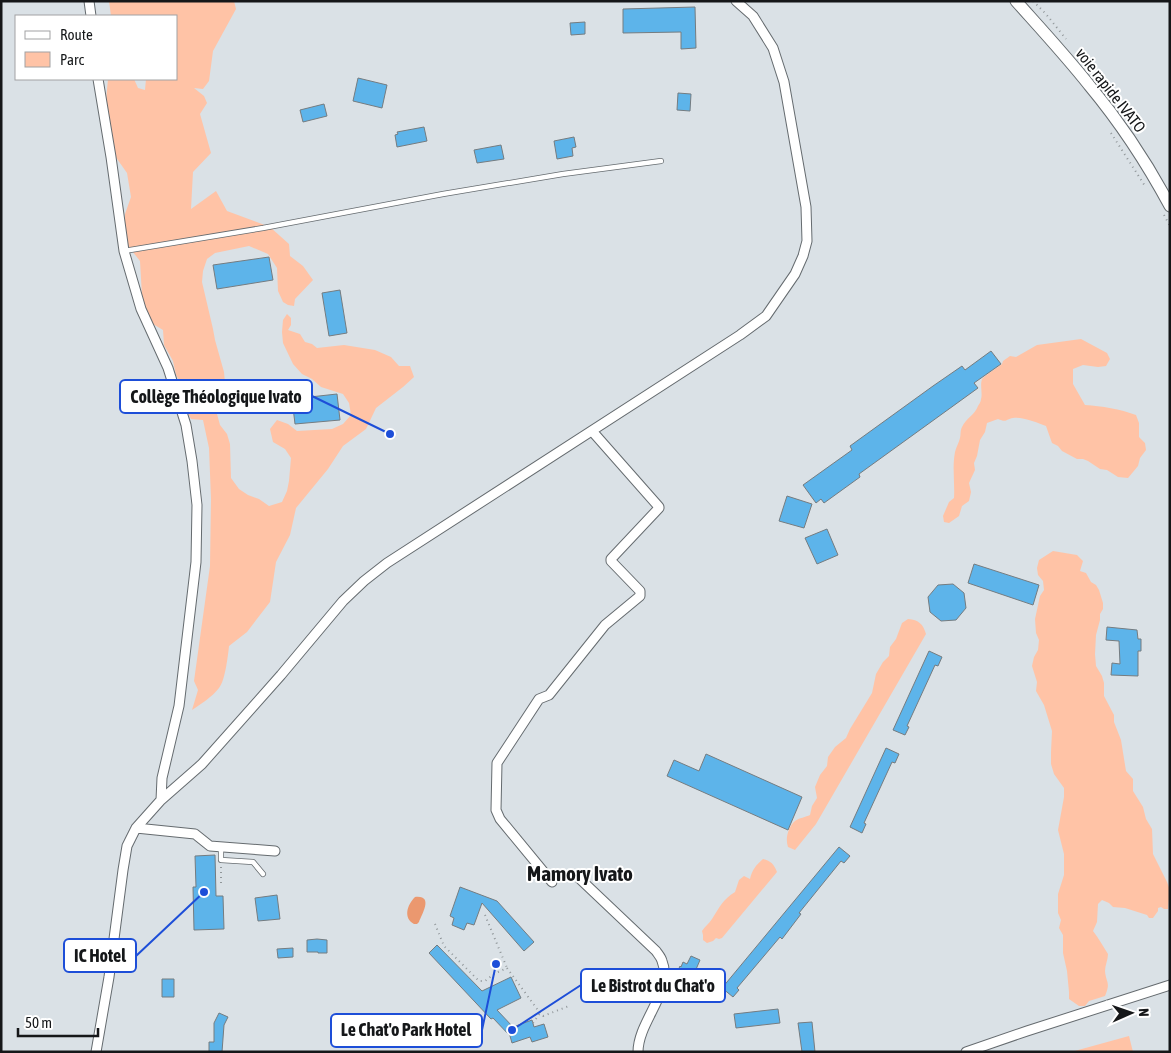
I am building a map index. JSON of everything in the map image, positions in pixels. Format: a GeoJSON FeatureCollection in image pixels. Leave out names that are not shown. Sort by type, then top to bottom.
{"type":"FeatureCollection","features":[{"type":"Feature","properties":{"kind":"main road","name":"voie rapide IVATO"},"geometry":{"type":"LineString","coordinates":[[1016,1],[1090,85],[1116,120],[1157,181],[1166,210]]}},
{"type":"Feature","properties":{"kind":"street"},"geometry":{"type":"LineString","coordinates":[[89,1],[91,15]]}},
{"type":"Feature","properties":{"kind":"street"},"geometry":{"type":"LineString","coordinates":[[96,1052],[109,978],[122,870],[127,846],[136,828],[161,800],[202,764],[281,675],[343,601],[364,581],[387,564],[740,335],[766,316],[795,274],[807,241],[806,208],[784,82],[773,48],[753,16],[736,1]]}},
{"type":"Feature","properties":{"kind":"street"},"geometry":{"type":"LineString","coordinates":[[98,80],[124,251],[141,309],[168,368],[186,425],[197,504],[196,562],[179,706],[162,778],[161,800]]}},
{"type":"Feature","properties":{"kind":"street"},"geometry":{"type":"LineString","coordinates":[[552,882],[500,819],[496,810],[497,763],[539,698],[549,695],[605,625],[640,596],[640,591],[611,559],[659,508],[592,431]]}},
{"type":"Feature","properties":{"kind":"street"},"geometry":{"type":"LineString","coordinates":[[136,828],[195,834],[210,846],[275,851]]}},
{"type":"Feature","properties":{"kind":"street"},"geometry":{"type":"LineString","coordinates":[[579,878],[656,951],[662,961],[663,988],[640,1036],[638,1052]]}},
{"type":"Feature","properties":{"kind":"street"},"geometry":{"type":"LineString","coordinates":[[966,1052],[1170,985]]}},
{"type":"Feature","properties":{"kind":"lane"},"geometry":{"type":"LineString","coordinates":[[124,251],[263,228],[443,194],[563,174],[661,161]]}},
{"type":"Feature","properties":{"kind":"lane"},"geometry":{"type":"LineString","coordinates":[[221,847],[221,860],[253,862],[263,874]]}},
{"type":"Feature","properties":{"kind":"path"},"geometry":{"type":"LineString","coordinates":[[1106,126],[1148,190]]}},
{"type":"Feature","properties":{"kind":"path"},"geometry":{"type":"LineString","coordinates":[[1166,210],[1170,226]]}},
{"type":"Feature","properties":{"kind":"path"},"geometry":{"type":"LineString","coordinates":[[221,860],[221,884]]}},
{"type":"Feature","properties":{"kind":"path"},"geometry":{"type":"LineString","coordinates":[[485,915],[507,968],[540,1014],[543,1016],[569,1006]]}},
{"type":"Feature","properties":{"kind":"path"},"geometry":{"type":"LineString","coordinates":[[435,924],[444,946],[479,981],[485,981],[507,968]]}},
{"type":"Feature","properties":{"kind":"path"},"geometry":{"type":"LineString","coordinates":[[533,1023],[540,1014]]}},
{"type":"Feature","properties":{"kind":"green space"},"geometry":{"type":"Polygon","coordinates":[[[109,1],[234,1],[236,9],[213,51],[209,81],[203,89],[194,88],[204,96],[207,103],[200,114],[211,153],[193,172],[191,209],[216,191],[227,211],[270,227],[289,244],[290,256],[303,266],[313,280],[295,299],[294,306],[288,305],[283,302],[278,291],[277,268],[268,254],[249,246],[215,253],[207,259],[202,282],[225,383],[218,403],[217,414],[220,425],[227,434],[230,444],[231,478],[239,489],[269,506],[282,502],[287,491],[291,458],[285,449],[273,442],[270,429],[277,420],[288,424],[297,431],[332,429],[343,424],[351,415],[349,403],[343,394],[321,387],[312,379],[302,374],[293,364],[283,343],[283,320],[287,314],[291,318],[291,325],[288,330],[300,334],[305,342],[317,348],[344,345],[375,350],[391,357],[399,366],[410,366],[414,377],[376,408],[366,429],[343,446],[328,469],[296,508],[290,535],[276,562],[270,602],[247,632],[229,646],[225,674],[219,688],[192,710],[198,690],[194,681],[210,566],[211,499],[209,448],[203,420],[191,419],[183,404],[183,387],[176,375],[173,361],[164,345],[163,330],[153,324],[146,315],[142,296],[140,261],[125,242],[125,214],[131,197],[127,173],[115,156],[105,111],[108,80],[134,80],[138,88],[145,90],[146,80],[178,80],[178,15],[111,15],[109,1]]]}},
{"type":"Feature","properties":{"kind":"green space"},"geometry":{"type":"Polygon","coordinates":[[[1081,339],[1107,353],[1110,359],[1106,366],[1083,365],[1073,369],[1073,384],[1085,405],[1111,408],[1136,415],[1139,423],[1139,437],[1145,443],[1146,450],[1140,458],[1138,466],[1128,478],[1118,477],[1088,461],[1077,459],[1062,451],[1052,443],[1046,426],[1021,418],[1005,421],[998,419],[987,423],[985,432],[980,440],[974,463],[975,470],[969,483],[971,492],[969,501],[962,506],[959,516],[949,523],[944,522],[943,516],[949,502],[954,498],[955,450],[960,440],[962,427],[975,412],[981,401],[981,382],[983,378],[1010,356],[1016,357],[1037,345],[1081,339]]]}},
{"type":"Feature","properties":{"kind":"green space"},"geometry":{"type":"Polygon","coordinates":[[[1053,551],[1077,555],[1083,561],[1080,571],[1086,573],[1099,590],[1103,609],[1100,614],[1096,635],[1096,666],[1104,683],[1104,696],[1114,715],[1114,722],[1121,740],[1126,771],[1133,779],[1133,791],[1143,807],[1146,819],[1152,829],[1153,854],[1170,890],[1168,909],[1158,908],[1153,918],[1125,908],[1113,907],[1102,900],[1098,904],[1097,922],[1093,931],[1108,954],[1105,971],[1108,988],[1105,996],[1089,1001],[1085,1006],[1079,1006],[1069,999],[1067,971],[1063,953],[1063,935],[1059,928],[1061,920],[1058,913],[1058,894],[1064,875],[1064,854],[1058,830],[1064,788],[1054,774],[1051,764],[1052,731],[1044,705],[1036,691],[1037,682],[1032,666],[1038,650],[1039,640],[1036,633],[1035,619],[1040,596],[1044,590],[1043,581],[1038,575],[1037,568],[1039,560],[1053,551]]]}},
{"type":"Feature","properties":{"kind":"green space"},"geometry":{"type":"Polygon","coordinates":[[[908,619],[920,623],[926,634],[816,824],[795,850],[788,847],[787,837],[791,826],[797,820],[810,815],[812,806],[817,798],[815,787],[820,775],[827,766],[828,757],[835,747],[846,738],[872,693],[876,674],[889,656],[890,647],[896,639],[902,623],[908,619]]]}},
{"type":"Feature","properties":{"kind":"green space"},"geometry":{"type":"Polygon","coordinates":[[[763,859],[772,863],[777,872],[722,938],[716,938],[707,943],[703,940],[702,931],[724,901],[735,892],[739,880],[744,876],[750,879],[758,863],[763,859]]]}},
{"type":"Feature","properties":{"kind":"green space"},"geometry":{"type":"Polygon","coordinates":[[[1129,1036],[1133,1052],[1071,1052],[1129,1036]]]}},
{"type":"Feature","properties":{"kind":"shaded area"},"geometry":{"type":"Polygon","coordinates":[[[415,897],[421,897],[425,902],[424,910],[417,924],[414,924],[407,915],[408,907],[415,897]]]}},
{"type":"Feature","properties":{"kind":"building"},"geometry":{"type":"Polygon","coordinates":[[[695,7],[696,48],[681,49],[681,32],[623,33],[623,9],[695,7]]]}},
{"type":"Feature","properties":{"kind":"building"},"geometry":{"type":"Polygon","coordinates":[[[585,22],[585,34],[571,35],[570,23],[585,22]]]}},
{"type":"Feature","properties":{"kind":"building"},"geometry":{"type":"Polygon","coordinates":[[[358,78],[387,85],[382,108],[353,101],[358,78]]]}},
{"type":"Feature","properties":{"kind":"building"},"geometry":{"type":"Polygon","coordinates":[[[678,93],[691,94],[690,111],[677,110],[678,93]]]}},
{"type":"Feature","properties":{"kind":"building"},"geometry":{"type":"Polygon","coordinates":[[[324,104],[327,116],[303,122],[300,110],[324,104]]]}},
{"type":"Feature","properties":{"kind":"building"},"geometry":{"type":"Polygon","coordinates":[[[424,127],[427,141],[397,147],[395,135],[398,134],[397,132],[424,127]]]}},
{"type":"Feature","properties":{"kind":"building"},"geometry":{"type":"Polygon","coordinates":[[[574,137],[576,147],[572,148],[573,156],[557,159],[554,141],[574,137]]]}},
{"type":"Feature","properties":{"kind":"building"},"geometry":{"type":"Polygon","coordinates":[[[501,145],[504,159],[477,163],[474,150],[501,145]]]}},
{"type":"Feature","properties":{"kind":"building"},"geometry":{"type":"Polygon","coordinates":[[[269,257],[273,280],[217,289],[213,265],[269,257]]]}},
{"type":"Feature","properties":{"kind":"building"},"geometry":{"type":"Polygon","coordinates":[[[340,290],[347,333],[329,336],[322,293],[340,290]]]}},
{"type":"Feature","properties":{"kind":"building"},"geometry":{"type":"Polygon","coordinates":[[[991,351],[1001,364],[974,383],[978,388],[859,474],[860,477],[824,503],[821,499],[816,503],[803,485],[852,450],[850,446],[933,386],[962,366],[965,370],[991,351]]]}},
{"type":"Feature","properties":{"kind":"building"},"geometry":{"type":"Polygon","coordinates":[[[337,394],[340,420],[295,424],[292,399],[337,394]]]}},
{"type":"Feature","properties":{"kind":"building"},"geometry":{"type":"Polygon","coordinates":[[[787,496],[812,504],[804,528],[779,521],[787,496]]]}},
{"type":"Feature","properties":{"kind":"building"},"geometry":{"type":"Polygon","coordinates":[[[827,529],[838,555],[817,564],[805,538],[827,529]]]}},
{"type":"Feature","properties":{"kind":"building"},"geometry":{"type":"Polygon","coordinates":[[[974,564],[1039,585],[1033,605],[968,583],[974,564]]]}},
{"type":"Feature","properties":{"kind":"building"},"geometry":{"type":"Polygon","coordinates":[[[953,584],[964,593],[966,608],[956,620],[941,621],[930,612],[928,597],[938,585],[953,584]]]}},
{"type":"Feature","properties":{"kind":"building"},"geometry":{"type":"Polygon","coordinates":[[[1107,627],[1137,630],[1138,639],[1141,639],[1141,651],[1138,651],[1138,676],[1111,675],[1112,663],[1120,664],[1119,641],[1106,640],[1107,627]]]}},
{"type":"Feature","properties":{"kind":"building"},"geometry":{"type":"Polygon","coordinates":[[[929,651],[942,657],[938,666],[935,665],[907,726],[909,727],[905,735],[893,730],[929,651]]]}},
{"type":"Feature","properties":{"kind":"building"},"geometry":{"type":"Polygon","coordinates":[[[886,748],[899,754],[895,763],[892,762],[864,823],[866,824],[862,833],[850,827],[886,748]]]}},
{"type":"Feature","properties":{"kind":"building"},"geometry":{"type":"Polygon","coordinates":[[[706,754],[802,797],[788,830],[667,776],[674,760],[699,771],[706,754]]]}},
{"type":"Feature","properties":{"kind":"building"},"geometry":{"type":"Polygon","coordinates":[[[839,847],[850,856],[844,863],[841,861],[799,913],[801,914],[782,939],[780,937],[737,988],[739,990],[733,997],[722,988],[839,847]]]}},
{"type":"Feature","properties":{"kind":"building"},"geometry":{"type":"Polygon","coordinates":[[[215,855],[216,896],[223,896],[224,929],[194,930],[193,887],[196,887],[195,856],[215,855]]]}},
{"type":"Feature","properties":{"kind":"building"},"geometry":{"type":"Polygon","coordinates":[[[460,887],[497,901],[534,942],[524,951],[482,903],[474,925],[467,923],[464,930],[452,925],[454,918],[450,916],[460,887]]]}},
{"type":"Feature","properties":{"kind":"building"},"geometry":{"type":"Polygon","coordinates":[[[277,895],[280,919],[258,921],[255,898],[277,895]]]}},
{"type":"Feature","properties":{"kind":"building"},"geometry":{"type":"Polygon","coordinates":[[[307,940],[327,940],[327,953],[307,952],[307,940]]]}},
{"type":"Feature","properties":{"kind":"building"},"geometry":{"type":"Polygon","coordinates":[[[437,945],[482,991],[511,977],[521,998],[497,1010],[513,1027],[532,1020],[534,1027],[544,1024],[548,1037],[532,1042],[530,1037],[512,1043],[510,1036],[493,1018],[491,1019],[429,953],[437,945]]]}},
{"type":"Feature","properties":{"kind":"building"},"geometry":{"type":"Polygon","coordinates":[[[293,948],[293,957],[278,958],[277,949],[293,948]]]}},
{"type":"Feature","properties":{"kind":"building"},"geometry":{"type":"Polygon","coordinates":[[[691,956],[700,960],[682,1002],[667,996],[680,966],[683,962],[687,964],[691,956]]]}},
{"type":"Feature","properties":{"kind":"building"},"geometry":{"type":"Polygon","coordinates":[[[162,979],[174,979],[174,997],[162,997],[162,979]]]}},
{"type":"Feature","properties":{"kind":"building"},"geometry":{"type":"Polygon","coordinates":[[[778,1009],[780,1023],[736,1028],[734,1014],[778,1009]]]}},
{"type":"Feature","properties":{"kind":"building"},"geometry":{"type":"Polygon","coordinates":[[[219,1013],[228,1017],[224,1025],[222,1052],[209,1052],[209,1042],[214,1042],[214,1023],[219,1013]]]}},
{"type":"Feature","properties":{"kind":"building"},"geometry":{"type":"Polygon","coordinates":[[[812,1022],[815,1052],[802,1052],[798,1023],[812,1022]]]}},
{"type":"Feature","properties":{"kind":"place","name":"Collège Théologique Ivato"},"geometry":{"type":"Point","coordinates":[390,434]}},
{"type":"Feature","properties":{"kind":"place","name":"IC Hotel"},"geometry":{"type":"Point","coordinates":[204,892]}},
{"type":"Feature","properties":{"kind":"place","name":"Le Chat'o Park Hotel"},"geometry":{"type":"Point","coordinates":[496,964]}},
{"type":"Feature","properties":{"kind":"place","name":"Le Bistrot du Chat'o"},"geometry":{"type":"Point","coordinates":[512,1030]}},
{"type":"Feature","properties":{"kind":"district","name":"Mamory Ivato"},"geometry":{"type":"Point","coordinates":[580,873]}}]}
